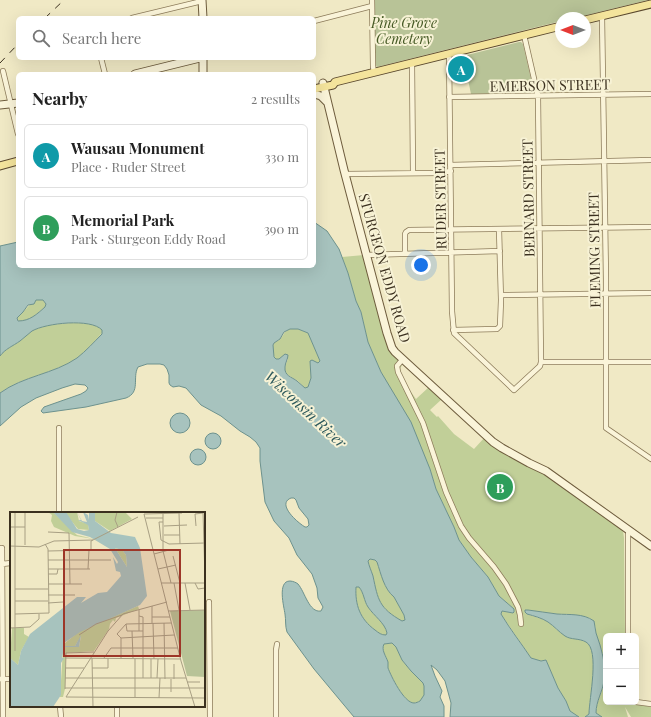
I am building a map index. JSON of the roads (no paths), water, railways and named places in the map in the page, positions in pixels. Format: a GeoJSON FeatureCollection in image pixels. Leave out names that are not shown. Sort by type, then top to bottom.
{"type":"FeatureCollection","features":[{"type":"Feature","properties":{"kind":"main road"},"geometry":{"type":"LineString","coordinates":[[591,19],[651,4]]}},
{"type":"Feature","properties":{"kind":"main road"},"geometry":{"type":"LineString","coordinates":[[316,86],[333,85],[335,82],[555,28]]}},
{"type":"Feature","properties":{"kind":"main road"},"geometry":{"type":"LineString","coordinates":[[316,89],[323,85]]}},
{"type":"Feature","properties":{"kind":"main road"},"geometry":{"type":"LineString","coordinates":[[0,166],[16,162]]}},
{"type":"Feature","properties":{"kind":"street"},"geometry":{"type":"LineString","coordinates":[[140,16],[202,0],[203,16]]}},
{"type":"Feature","properties":{"kind":"street"},"geometry":{"type":"LineString","coordinates":[[372,0],[374,73]]}},
{"type":"Feature","properties":{"kind":"street"},"geometry":{"type":"LineString","coordinates":[[316,20],[372,6]]}},
{"type":"Feature","properties":{"kind":"street","name":"FLEMING STREET"},"geometry":{"type":"LineString","coordinates":[[602,16],[606,293],[606,428],[651,459]]}},
{"type":"Feature","properties":{"kind":"street","name":"BERNARD STREET"},"geometry":{"type":"LineString","coordinates":[[524,36],[538,96],[541,362]]}},
{"type":"Feature","properties":{"kind":"street","name":"RUDER STREET"},"geometry":{"type":"LineString","coordinates":[[449,54],[453,330]]}},
{"type":"Feature","properties":{"kind":"street"},"geometry":{"type":"LineString","coordinates":[[102,60],[104,72]]}},
{"type":"Feature","properties":{"kind":"street"},"geometry":{"type":"LineString","coordinates":[[143,72],[192,60]]}},
{"type":"Feature","properties":{"kind":"street"},"geometry":{"type":"LineString","coordinates":[[203,60],[203,72]]}},
{"type":"Feature","properties":{"kind":"street"},"geometry":{"type":"LineString","coordinates":[[412,63],[413,173]]}},
{"type":"Feature","properties":{"kind":"street"},"geometry":{"type":"LineString","coordinates":[[3,71],[14,104],[16,119]]}},
{"type":"Feature","properties":{"kind":"street","name":"STURGEON EDDY ROAD"},"geometry":{"type":"LineString","coordinates":[[323,85],[366,255],[393,351],[493,442],[544,470],[651,546]]}},
{"type":"Feature","properties":{"kind":"street","name":"EMERSON STREET"},"geometry":{"type":"LineString","coordinates":[[449,97],[651,94]]}},
{"type":"Feature","properties":{"kind":"street"},"geometry":{"type":"LineString","coordinates":[[316,95],[321,96],[327,102]]}},
{"type":"Feature","properties":{"kind":"street"},"geometry":{"type":"LineString","coordinates":[[0,105],[14,104]]}},
{"type":"Feature","properties":{"kind":"street"},"geometry":{"type":"LineString","coordinates":[[450,164],[651,160]]}},
{"type":"Feature","properties":{"kind":"street"},"geometry":{"type":"LineString","coordinates":[[345,174],[439,173],[450,171]]}},
{"type":"Feature","properties":{"kind":"street"},"geometry":{"type":"LineString","coordinates":[[405,254],[404,235],[406,231],[411,230],[651,227]]}},
{"type":"Feature","properties":{"kind":"street"},"geometry":{"type":"LineString","coordinates":[[499,229],[501,295],[499,328],[453,330],[460,340],[514,390],[540,366],[541,362],[651,362]]}},
{"type":"Feature","properties":{"kind":"street"},"geometry":{"type":"LineString","coordinates":[[366,255],[500,251]]}},
{"type":"Feature","properties":{"kind":"street"},"geometry":{"type":"LineString","coordinates":[[501,295],[651,293]]}},
{"type":"Feature","properties":{"kind":"street"},"geometry":{"type":"LineString","coordinates":[[402,360],[397,365],[398,372],[423,423],[446,492],[458,520],[469,538],[494,567],[506,584],[518,607],[521,624]]}},
{"type":"Feature","properties":{"kind":"street"},"geometry":{"type":"LineString","coordinates":[[59,428],[59,512]]}},
{"type":"Feature","properties":{"kind":"street"},"geometry":{"type":"LineString","coordinates":[[628,633],[629,530]]}},
{"type":"Feature","properties":{"kind":"street"},"geometry":{"type":"LineString","coordinates":[[1,548],[1,679],[3,717]]}},
{"type":"Feature","properties":{"kind":"street"},"geometry":{"type":"LineString","coordinates":[[2,564],[10,563]]}},
{"type":"Feature","properties":{"kind":"street"},"geometry":{"type":"LineString","coordinates":[[209,602],[210,717]]}},
{"type":"Feature","properties":{"kind":"street"},"geometry":{"type":"LineString","coordinates":[[276,717],[277,644]]}},
{"type":"Feature","properties":{"kind":"street"},"geometry":{"type":"LineString","coordinates":[[205,677],[210,676]]}},
{"type":"Feature","properties":{"kind":"street"},"geometry":{"type":"LineString","coordinates":[[639,702],[651,704]]}},
{"type":"Feature","properties":{"kind":"water","name":"Wisconsin River"},"geometry":{"type":"Polygon","coordinates":[[[316,223],[327,231],[339,249],[348,273],[356,301],[361,312],[368,342],[381,372],[411,422],[430,469],[436,489],[459,540],[488,577],[499,596],[514,609],[513,613],[502,611],[501,614],[508,625],[531,658],[541,661],[546,660],[570,711],[579,717],[450,717],[451,703],[445,681],[437,670],[431,665],[442,691],[440,697],[444,706],[444,717],[354,717],[314,669],[287,632],[282,595],[282,590],[286,582],[291,581],[298,584],[313,609],[321,611],[323,607],[318,598],[317,588],[312,574],[297,555],[289,538],[274,521],[265,502],[260,448],[250,437],[221,416],[201,405],[186,388],[179,386],[173,387],[170,385],[169,375],[164,365],[147,364],[138,367],[136,371],[135,388],[131,395],[126,398],[86,407],[43,413],[41,411],[44,407],[81,394],[88,388],[85,385],[75,384],[36,398],[21,407],[0,426],[0,393],[9,387],[58,368],[77,358],[102,334],[102,330],[96,326],[79,323],[57,324],[39,328],[32,331],[7,349],[0,356],[0,246],[16,242],[16,268],[316,268],[316,223]],[[36,300],[34,304],[28,305],[17,318],[18,321],[33,317],[45,307],[46,304],[43,300],[36,300]],[[290,329],[284,332],[280,339],[273,345],[274,357],[279,359],[285,354],[288,355],[285,366],[286,372],[305,388],[308,387],[311,378],[310,361],[312,360],[318,363],[320,361],[308,333],[298,329],[290,329]],[[291,498],[287,501],[287,509],[290,513],[298,522],[307,527],[309,525],[308,519],[299,508],[296,500],[291,498]],[[370,559],[368,561],[376,591],[381,603],[388,612],[402,621],[405,620],[404,615],[394,597],[385,586],[377,562],[370,559]],[[356,587],[356,600],[362,616],[370,626],[379,633],[386,635],[386,629],[368,607],[359,587],[356,587]],[[392,643],[384,644],[383,651],[388,662],[388,668],[398,688],[410,702],[415,703],[420,701],[424,695],[423,683],[402,660],[396,647],[392,643]]]}},
{"type":"Feature","properties":{"kind":"water"},"geometry":{"type":"Polygon","coordinates":[[[180,413],[187,416],[190,423],[187,430],[180,433],[173,430],[170,423],[173,416],[180,413]]]}},
{"type":"Feature","properties":{"kind":"water"},"geometry":{"type":"Polygon","coordinates":[[[210,433],[216,433],[221,438],[219,447],[216,449],[210,449],[205,444],[205,438],[210,433]]]}},
{"type":"Feature","properties":{"kind":"water"},"geometry":{"type":"Polygon","coordinates":[[[195,449],[201,449],[206,454],[204,463],[201,465],[195,465],[190,460],[190,454],[195,449]]]}},
{"type":"Feature","properties":{"kind":"water"},"geometry":{"type":"Polygon","coordinates":[[[525,610],[532,610],[581,616],[590,618],[594,621],[603,660],[603,684],[596,713],[602,717],[585,717],[589,714],[593,675],[590,647],[586,642],[565,636],[548,622],[525,612],[525,610]]]}},
{"type":"Feature","properties":{"kind":"railway"},"geometry":{"type":"LineString","coordinates":[[47,16],[64,0]]}},
{"type":"Feature","properties":{"kind":"railway"},"geometry":{"type":"LineString","coordinates":[[0,63],[16,46]]}},
{"type":"Feature","properties":{"kind":"place","name":"Wausau Monument"},"geometry":{"type":"Point","coordinates":[461,69]}},
{"type":"Feature","properties":{"kind":"place","name":"Memorial Park"},"geometry":{"type":"Point","coordinates":[500,487]}},
{"type":"Feature","properties":{"kind":"park label","name":"Pine Grove Cemetery"},"geometry":{"type":"Point","coordinates":[404,30]}}]}
